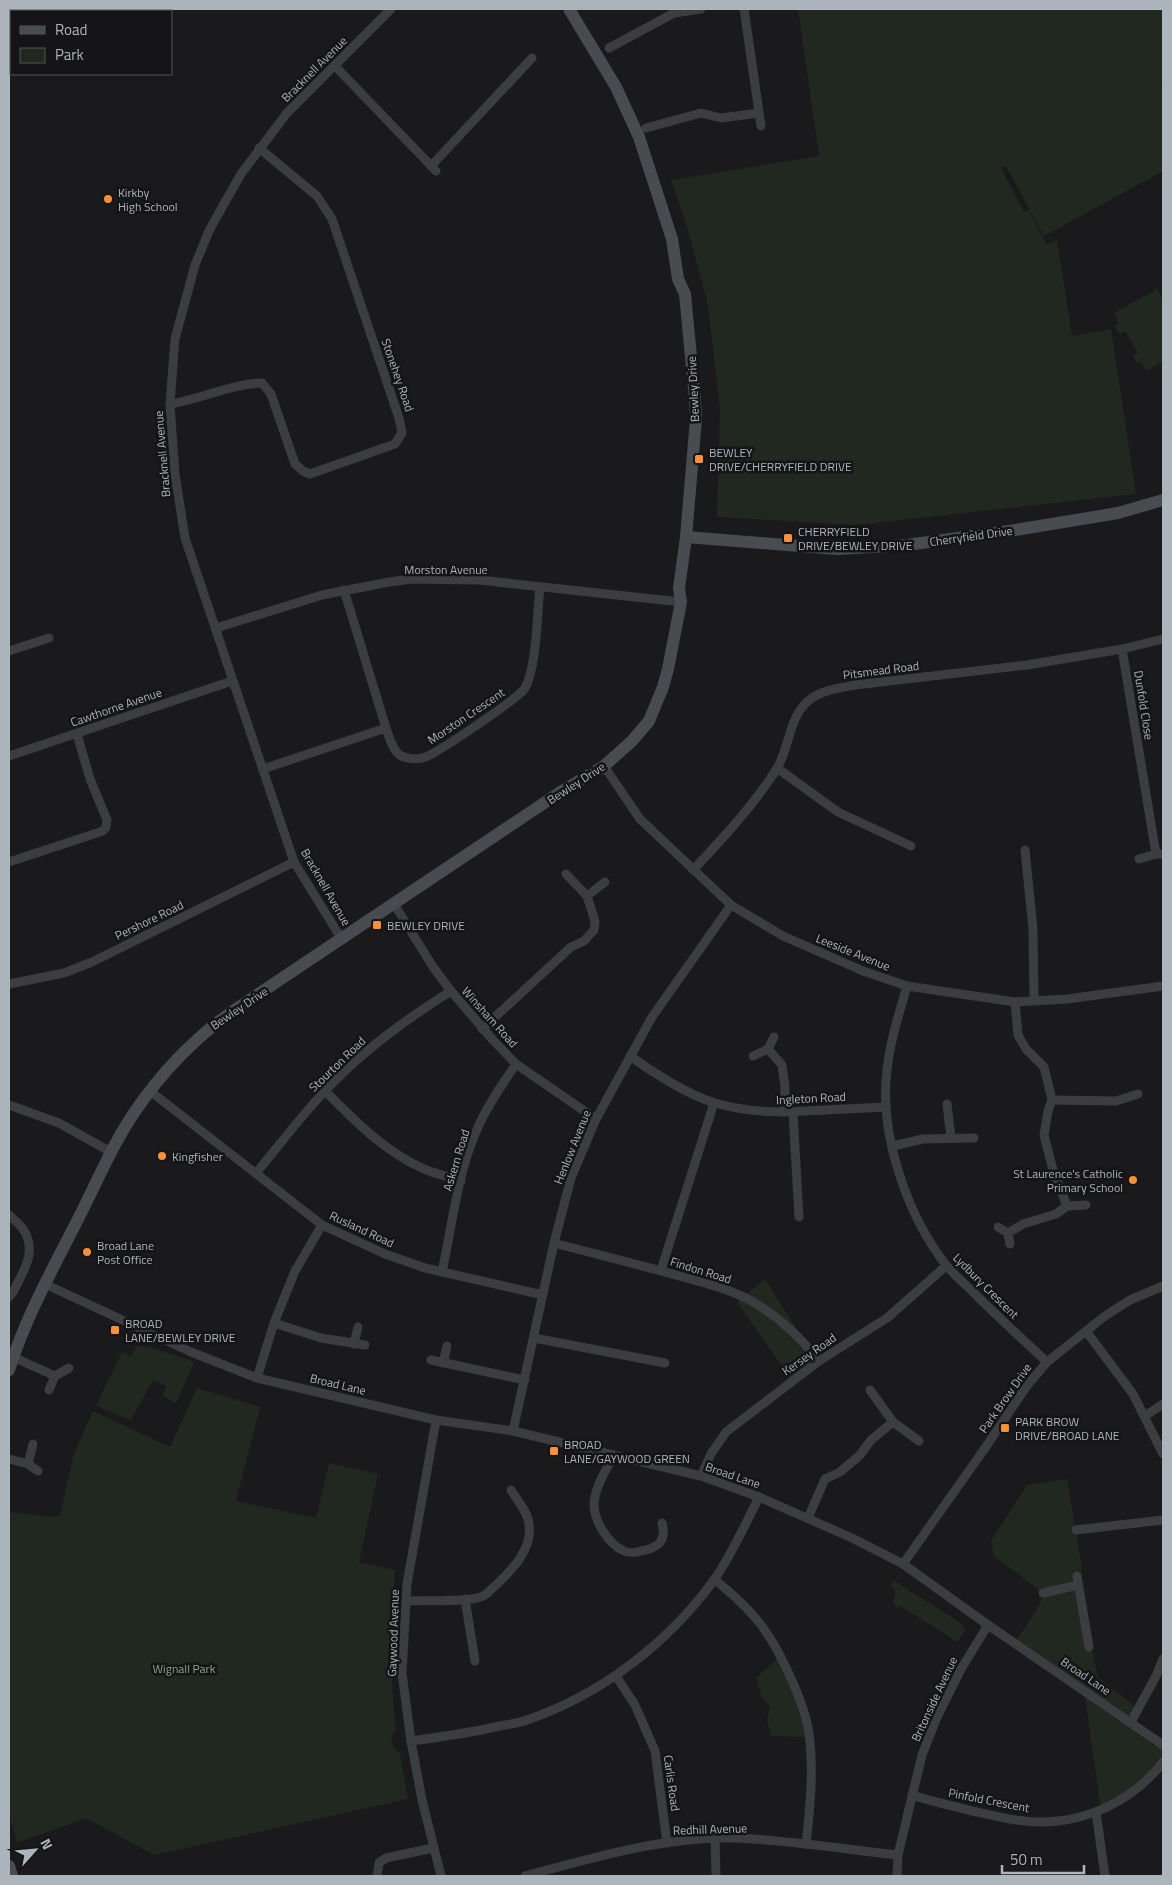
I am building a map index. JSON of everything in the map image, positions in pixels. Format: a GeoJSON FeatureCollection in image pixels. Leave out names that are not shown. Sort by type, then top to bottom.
{"type":"FeatureCollection","features":[{"type":"Feature","properties":{"kind":"street","name":"Bracknell Avenue"},"geometry":{"type":"LineString","coordinates":[[341,938],[294,862],[185,538],[175,474],[170,404],[175,339],[195,265],[209,230],[241,174],[287,113],[391,9]]}},
{"type":"Feature","properties":{"kind":"street","name":"Bewley Drive"},"geometry":{"type":"LineString","coordinates":[[9,1370],[45,1284],[111,1152],[135,1111],[164,1073],[206,1031],[341,938],[559,793],[604,766],[632,741],[649,721],[663,687],[681,602],[679,588],[686,536],[696,419],[684,294],[678,279],[672,239],[646,155],[616,87],[569,9]]}},
{"type":"Feature","properties":{"kind":"street"},"geometry":{"type":"LineString","coordinates":[[609,48],[674,13],[701,9]]}},
{"type":"Feature","properties":{"kind":"street"},"geometry":{"type":"LineString","coordinates":[[744,9],[761,126]]}},
{"type":"Feature","properties":{"kind":"street"},"geometry":{"type":"LineString","coordinates":[[335,66],[434,168],[532,58]]}},
{"type":"Feature","properties":{"kind":"street"},"geometry":{"type":"LineString","coordinates":[[646,128],[701,113],[721,118],[760,112]]}},
{"type":"Feature","properties":{"kind":"street","name":"Stonehey Road"},"geometry":{"type":"LineString","coordinates":[[170,404],[248,384],[262,383],[271,394],[295,464],[310,474],[395,444],[402,433],[399,418],[332,218],[326,207],[312,192],[259,148]]}},
{"type":"Feature","properties":{"kind":"street","name":"Cherryfield Drive"},"geometry":{"type":"LineString","coordinates":[[686,536],[837,549],[907,545],[1118,514],[1163,500]]}},
{"type":"Feature","properties":{"kind":"street","name":"Morston Avenue"},"geometry":{"type":"LineString","coordinates":[[216,628],[344,590],[389,582],[432,578],[479,580],[681,602]]}},
{"type":"Feature","properties":{"kind":"street","name":"Morston Crescent"},"geometry":{"type":"LineString","coordinates":[[344,590],[386,728],[394,748],[400,755],[411,759],[425,758],[523,691],[531,673],[540,587]]}},
{"type":"Feature","properties":{"kind":"street"},"geometry":{"type":"LineString","coordinates":[[9,651],[49,638]]}},
{"type":"Feature","properties":{"kind":"street","name":"Pitsmead Road"},"geometry":{"type":"LineString","coordinates":[[693,870],[735,825],[777,768],[796,717],[809,701],[827,690],[1027,664],[1122,649],[1163,639]]}},
{"type":"Feature","properties":{"kind":"street","name":"Dunfold Close"},"geometry":{"type":"LineString","coordinates":[[1122,649],[1160,854],[1139,858]]}},
{"type":"Feature","properties":{"kind":"street","name":"Cawthorne Avenue"},"geometry":{"type":"LineString","coordinates":[[10,753],[77,734],[232,681]]}},
{"type":"Feature","properties":{"kind":"street"},"geometry":{"type":"LineString","coordinates":[[263,769],[386,728]]}},
{"type":"Feature","properties":{"kind":"street"},"geometry":{"type":"LineString","coordinates":[[9,862],[103,831],[106,827],[107,820],[90,780],[77,734]]}},
{"type":"Feature","properties":{"kind":"street","name":"Leeside Avenue"},"geometry":{"type":"LineString","coordinates":[[604,766],[640,819],[731,905],[783,936],[863,971],[907,986],[1015,1002],[1067,999],[1163,986]]}},
{"type":"Feature","properties":{"kind":"street"},"geometry":{"type":"LineString","coordinates":[[777,768],[838,812],[911,846]]}},
{"type":"Feature","properties":{"kind":"street"},"geometry":{"type":"LineString","coordinates":[[1025,850],[1033,928],[1034,1000]]}},
{"type":"Feature","properties":{"kind":"street","name":"Pershore Road"},"geometry":{"type":"LineString","coordinates":[[9,984],[64,973],[92,962],[294,862]]}},
{"type":"Feature","properties":{"kind":"street"},"geometry":{"type":"LineString","coordinates":[[482,1029],[571,947],[584,940],[594,930],[595,921],[587,896],[566,874]]}},
{"type":"Feature","properties":{"kind":"street"},"geometry":{"type":"LineString","coordinates":[[587,896],[605,882]]}},
{"type":"Feature","properties":{"kind":"street","name":"Winsham Road"},"geometry":{"type":"LineString","coordinates":[[394,904],[433,967],[482,1029],[516,1064],[596,1119]]}},
{"type":"Feature","properties":{"kind":"street","name":"Henlow Avenue"},"geometry":{"type":"LineString","coordinates":[[513,1431],[554,1243],[571,1178],[596,1119],[652,1017],[731,905]]}},
{"type":"Feature","properties":{"kind":"street","name":"Lydbury Crescent"},"geometry":{"type":"LineString","coordinates":[[907,986],[893,1032],[886,1072],[886,1107],[900,1180],[922,1227],[946,1266],[994,1314],[1047,1362]]}},
{"type":"Feature","properties":{"kind":"street","name":"Stourton Road"},"geometry":{"type":"LineString","coordinates":[[256,1173],[325,1091],[360,1057],[392,1030],[451,991]]}},
{"type":"Feature","properties":{"kind":"street"},"geometry":{"type":"LineString","coordinates":[[1015,1002],[1018,1035],[1026,1049],[1044,1067],[1052,1100],[1048,1111],[1044,1136],[1053,1170],[1067,1206]]}},
{"type":"Feature","properties":{"kind":"street"},"geometry":{"type":"LineString","coordinates":[[753,1056],[768,1049],[774,1037]]}},
{"type":"Feature","properties":{"kind":"street"},"geometry":{"type":"LineString","coordinates":[[768,1049],[782,1066],[799,1217]]}},
{"type":"Feature","properties":{"kind":"street","name":"Ingleton Road"},"geometry":{"type":"LineString","coordinates":[[630,1056],[679,1086],[714,1103],[768,1112],[886,1107]]}},
{"type":"Feature","properties":{"kind":"street","name":"Askern Road"},"geometry":{"type":"LineString","coordinates":[[442,1272],[461,1181],[475,1134],[496,1094],[516,1064]]}},
{"type":"Feature","properties":{"kind":"street","name":"Rusland Road"},"geometry":{"type":"LineString","coordinates":[[150,1091],[322,1225],[385,1254],[425,1268],[543,1295]]}},
{"type":"Feature","properties":{"kind":"street"},"geometry":{"type":"LineString","coordinates":[[325,1091],[363,1129],[392,1151],[425,1169],[461,1181]]}},
{"type":"Feature","properties":{"kind":"street"},"geometry":{"type":"LineString","coordinates":[[1052,1100],[1116,1101],[1138,1094]]}},
{"type":"Feature","properties":{"kind":"street"},"geometry":{"type":"LineString","coordinates":[[661,1270],[714,1103]]}},
{"type":"Feature","properties":{"kind":"street"},"geometry":{"type":"LineString","coordinates":[[947,1104],[951,1138]]}},
{"type":"Feature","properties":{"kind":"street"},"geometry":{"type":"LineString","coordinates":[[9,1105],[59,1123],[111,1152]]}},
{"type":"Feature","properties":{"kind":"street"},"geometry":{"type":"LineString","coordinates":[[892,1146],[923,1139],[951,1138],[964,1140],[974,1138]]}},
{"type":"Feature","properties":{"kind":"street"},"geometry":{"type":"LineString","coordinates":[[1008,1233],[1023,1224],[1056,1214],[1067,1206],[1086,1205]]}},
{"type":"Feature","properties":{"kind":"street"},"geometry":{"type":"LineString","coordinates":[[9,1215],[23,1229],[29,1243],[30,1258],[13,1292],[9,1296]]}},
{"type":"Feature","properties":{"kind":"street"},"geometry":{"type":"LineString","coordinates":[[257,1378],[274,1323],[295,1271],[322,1225]]}},
{"type":"Feature","properties":{"kind":"street"},"geometry":{"type":"LineString","coordinates":[[998,1227],[1008,1233],[1010,1244]]}},
{"type":"Feature","properties":{"kind":"street","name":"Findon Road"},"geometry":{"type":"LineString","coordinates":[[554,1243],[661,1270],[726,1290],[754,1302],[802,1340],[819,1361]]}},
{"type":"Feature","properties":{"kind":"street","name":"Kersey Road"},"geometry":{"type":"LineString","coordinates":[[701,1476],[711,1454],[726,1432],[819,1361],[887,1318],[946,1266]]}},
{"type":"Feature","properties":{"kind":"street","name":"Broad Lane"},"geometry":{"type":"LineString","coordinates":[[45,1284],[191,1352],[257,1378],[436,1420],[513,1431],[701,1476],[759,1497],[857,1540],[903,1564],[1163,1745]]}},
{"type":"Feature","properties":{"kind":"street","name":"Park Brow Drive"},"geometry":{"type":"LineString","coordinates":[[903,1564],[1026,1387],[1047,1362],[1130,1300],[1163,1286]]}},
{"type":"Feature","properties":{"kind":"street"},"geometry":{"type":"LineString","coordinates":[[274,1323],[321,1338],[365,1345]]}},
{"type":"Feature","properties":{"kind":"street"},"geometry":{"type":"LineString","coordinates":[[354,1344],[358,1327]]}},
{"type":"Feature","properties":{"kind":"street"},"geometry":{"type":"LineString","coordinates":[[1086,1331],[1133,1394],[1163,1454]]}},
{"type":"Feature","properties":{"kind":"street"},"geometry":{"type":"LineString","coordinates":[[534,1338],[665,1363]]}},
{"type":"Feature","properties":{"kind":"street"},"geometry":{"type":"LineString","coordinates":[[443,1362],[447,1346]]}},
{"type":"Feature","properties":{"kind":"street"},"geometry":{"type":"LineString","coordinates":[[13,1357],[55,1376]]}},
{"type":"Feature","properties":{"kind":"street"},"geometry":{"type":"LineString","coordinates":[[431,1360],[525,1380]]}},
{"type":"Feature","properties":{"kind":"street"},"geometry":{"type":"LineString","coordinates":[[49,1390],[55,1376],[69,1368]]}},
{"type":"Feature","properties":{"kind":"street"},"geometry":{"type":"LineString","coordinates":[[870,1390],[894,1422],[919,1441]]}},
{"type":"Feature","properties":{"kind":"street"},"geometry":{"type":"LineString","coordinates":[[1145,1416],[1163,1404]]}},
{"type":"Feature","properties":{"kind":"street","name":"Gaywood Avenue"},"geometry":{"type":"LineString","coordinates":[[436,1420],[407,1584],[402,1673],[410,1741],[432,1848],[441,1876]]}},
{"type":"Feature","properties":{"kind":"street"},"geometry":{"type":"LineString","coordinates":[[808,1518],[824,1479],[840,1472],[860,1456],[871,1440],[894,1422]]}},
{"type":"Feature","properties":{"kind":"street"},"geometry":{"type":"LineString","coordinates":[[28,1464],[32,1444]]}},
{"type":"Feature","properties":{"kind":"street"},"geometry":{"type":"LineString","coordinates":[[614,1455],[598,1488],[594,1505],[598,1523],[613,1544],[624,1552],[636,1552],[653,1548],[660,1542],[664,1532],[662,1523]]}},
{"type":"Feature","properties":{"kind":"street"},"geometry":{"type":"LineString","coordinates":[[9,1459],[28,1464],[38,1470]]}},
{"type":"Feature","properties":{"kind":"street"},"geometry":{"type":"LineString","coordinates":[[406,1601],[465,1600],[484,1596],[511,1571],[519,1561],[528,1542],[529,1522],[511,1490]]}},
{"type":"Feature","properties":{"kind":"street"},"geometry":{"type":"LineString","coordinates":[[410,1741],[468,1734],[529,1720],[585,1695],[616,1676],[661,1639],[692,1608],[714,1579],[739,1537],[759,1497]]}},
{"type":"Feature","properties":{"kind":"street"},"geometry":{"type":"LineString","coordinates":[[1076,1530],[1163,1520]]}},
{"type":"Feature","properties":{"kind":"street"},"geometry":{"type":"LineString","coordinates":[[714,1579],[735,1596],[768,1632],[779,1651],[799,1697],[809,1733],[811,1790],[806,1844]]}},
{"type":"Feature","properties":{"kind":"street"},"geometry":{"type":"LineString","coordinates":[[1043,1593],[1078,1580],[1089,1647]]}},
{"type":"Feature","properties":{"kind":"street"},"geometry":{"type":"LineString","coordinates":[[465,1600],[475,1661]]}},
{"type":"Feature","properties":{"kind":"street","name":"Britonside Avenue"},"geometry":{"type":"LineString","coordinates":[[897,1876],[898,1855],[922,1755],[937,1717],[961,1669],[988,1625]]}},
{"type":"Feature","properties":{"kind":"street"},"geometry":{"type":"LineString","coordinates":[[1131,1722],[1156,1676],[1163,1658]]}},
{"type":"Feature","properties":{"kind":"street","name":"Carlis Road"},"geometry":{"type":"LineString","coordinates":[[616,1676],[635,1705],[655,1751],[667,1843]]}},
{"type":"Feature","properties":{"kind":"street","name":"Pinfold Crescent"},"geometry":{"type":"LineString","coordinates":[[912,1796],[1003,1818],[1040,1822],[1072,1818],[1096,1812],[1118,1802],[1138,1788],[1163,1762]]}},
{"type":"Feature","properties":{"kind":"street"},"geometry":{"type":"LineString","coordinates":[[1096,1812],[1105,1876]]}},
{"type":"Feature","properties":{"kind":"street","name":"Redhill Avenue"},"geometry":{"type":"LineString","coordinates":[[525,1876],[630,1849],[667,1843],[715,1839],[734,1838],[806,1844],[898,1855]]}},
{"type":"Feature","properties":{"kind":"street"},"geometry":{"type":"LineString","coordinates":[[715,1839],[716,1876]]}},
{"type":"Feature","properties":{"kind":"street"},"geometry":{"type":"LineString","coordinates":[[377,1876],[379,1863],[386,1858],[432,1848]]}},
{"type":"Feature","properties":{"kind":"street"},"geometry":{"type":"LineString","coordinates":[[9,1866],[12,1876]]}},
{"type":"Feature","properties":{"kind":"green space"},"geometry":{"type":"Polygon","coordinates":[[[798,9],[1163,9],[1163,83],[1161,85],[1163,89],[1163,171],[1044,236],[1006,166],[1001,168],[1024,212],[1029,210],[1047,245],[1057,240],[1072,336],[1111,329],[1136,494],[855,525],[717,517],[720,410],[708,305],[686,223],[671,180],[819,156],[798,9]]]}},
{"type":"Feature","properties":{"kind":"green space"},"geometry":{"type":"Polygon","coordinates":[[[1157,289],[1163,301],[1163,361],[1146,371],[1141,362],[1137,363],[1133,356],[1138,353],[1125,331],[1119,334],[1115,326],[1119,323],[1114,313],[1157,289]]]}},
{"type":"Feature","properties":{"kind":"green space"},"geometry":{"type":"Polygon","coordinates":[[[765,1279],[819,1361],[792,1381],[737,1302],[765,1279]]]}},
{"type":"Feature","properties":{"kind":"green space"},"geometry":{"type":"Polygon","coordinates":[[[137,1346],[148,1347],[190,1360],[194,1363],[176,1403],[163,1396],[166,1386],[153,1380],[131,1420],[96,1406],[122,1352],[131,1356],[137,1346]]]}},
{"type":"Feature","properties":{"kind":"green space","name":"Wignall Park"},"geometry":{"type":"Polygon","coordinates":[[[197,1388],[260,1407],[236,1501],[316,1518],[329,1463],[378,1474],[359,1562],[395,1570],[391,1650],[396,1729],[392,1735],[392,1742],[400,1754],[408,1799],[154,1855],[86,1818],[17,1843],[9,1814],[9,1512],[60,1516],[74,1453],[93,1411],[170,1447],[197,1388]]]}},
{"type":"Feature","properties":{"kind":"green space"},"geometry":{"type":"Polygon","coordinates":[[[1067,1479],[1082,1569],[1078,1585],[1098,1677],[1138,1709],[1131,1722],[1163,1745],[1163,1760],[1138,1788],[1101,1810],[1084,1690],[1015,1643],[1040,1604],[1043,1593],[994,1556],[991,1541],[1027,1485],[1067,1479]]]}},
{"type":"Feature","properties":{"kind":"green space"},"geometry":{"type":"Polygon","coordinates":[[[893,1580],[962,1624],[965,1630],[958,1642],[900,1606],[897,1608],[893,1602],[896,1591],[891,1587],[893,1580]]]}},
{"type":"Feature","properties":{"kind":"green space"},"geometry":{"type":"Polygon","coordinates":[[[781,1655],[809,1737],[771,1736],[767,1720],[770,1707],[762,1698],[756,1678],[781,1655]]]}},
{"type":"Feature","properties":{"kind":"place","name":"Kirkby High School"},"geometry":{"type":"Point","coordinates":[108,199]}},
{"type":"Feature","properties":{"kind":"place","name":"BEWLEY DRIVE/CHERRYFIELD DRIVE"},"geometry":{"type":"Point","coordinates":[699,459]}},
{"type":"Feature","properties":{"kind":"place","name":"CHERRYFIELD DRIVE/BEWLEY DRIVE"},"geometry":{"type":"Point","coordinates":[788,538]}},
{"type":"Feature","properties":{"kind":"place","name":"BEWLEY DRIVE"},"geometry":{"type":"Point","coordinates":[377,925]}},
{"type":"Feature","properties":{"kind":"place","name":"Kingfisher"},"geometry":{"type":"Point","coordinates":[162,1156]}},
{"type":"Feature","properties":{"kind":"place","name":"St Laurence's Catholic Primary School"},"geometry":{"type":"Point","coordinates":[1133,1180]}},
{"type":"Feature","properties":{"kind":"place","name":"Broad Lane Post Office"},"geometry":{"type":"Point","coordinates":[87,1252]}},
{"type":"Feature","properties":{"kind":"place","name":"BROAD LANE/BEWLEY DRIVE"},"geometry":{"type":"Point","coordinates":[115,1330]}},
{"type":"Feature","properties":{"kind":"place","name":"PARK BROW DRIVE/BROAD LANE"},"geometry":{"type":"Point","coordinates":[1005,1428]}},
{"type":"Feature","properties":{"kind":"place","name":"BROAD LANE/GAYWOOD GREEN"},"geometry":{"type":"Point","coordinates":[554,1451]}}]}
